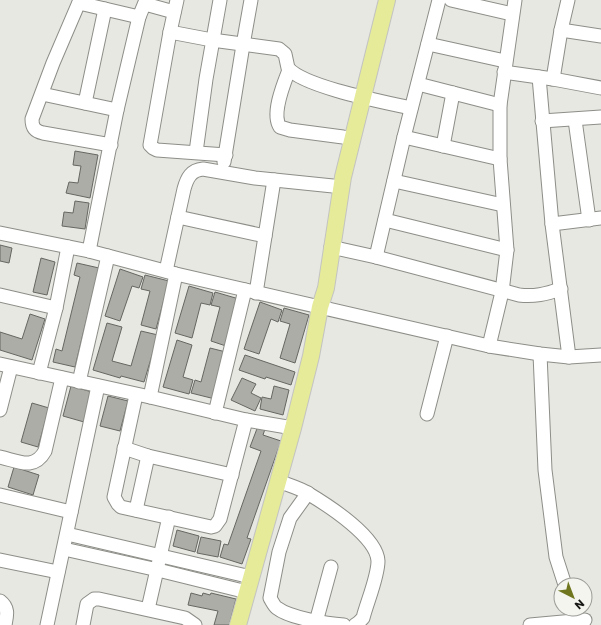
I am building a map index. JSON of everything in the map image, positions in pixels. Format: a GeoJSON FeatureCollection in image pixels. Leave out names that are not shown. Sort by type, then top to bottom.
{"type":"FeatureCollection","features":[{"type":"Feature","properties":{"kind":"main road"},"geometry":{"type":"LineString","coordinates":[[242,624],[251,576],[293,428],[311,356],[320,307],[326,288],[331,247],[343,177],[376,0]]}},
{"type":"Feature","properties":{"kind":"main road"},"geometry":{"type":"LineString","coordinates":[[320,307],[317,289],[333,186],[343,136],[358,96],[387,0]]}},
{"type":"Feature","properties":{"kind":"street"},"geometry":{"type":"LineString","coordinates":[[196,152],[212,40],[220,0]]}},
{"type":"Feature","properties":{"kind":"street"},"geometry":{"type":"LineString","coordinates":[[222,172],[226,155],[242,45],[251,0]]}},
{"type":"Feature","properties":{"kind":"street"},"geometry":{"type":"LineString","coordinates":[[376,258],[411,108],[439,0]]}},
{"type":"Feature","properties":{"kind":"street"},"geometry":{"type":"LineString","coordinates":[[451,0],[512,14]]}},
{"type":"Feature","properties":{"kind":"street"},"geometry":{"type":"LineString","coordinates":[[489,346],[502,292],[507,250],[500,159],[500,105],[515,0]]}},
{"type":"Feature","properties":{"kind":"street"},"geometry":{"type":"LineString","coordinates":[[553,79],[561,30],[568,0]]}},
{"type":"Feature","properties":{"kind":"street"},"geometry":{"type":"LineString","coordinates":[[111,145],[56,136],[35,130],[32,124],[32,119],[79,1],[105,10],[139,17]]}},
{"type":"Feature","properties":{"kind":"street"},"geometry":{"type":"LineString","coordinates":[[89,251],[117,110],[139,17],[145,2],[175,6],[150,145],[152,148],[157,150],[226,155]]}},
{"type":"Feature","properties":{"kind":"street"},"geometry":{"type":"LineString","coordinates":[[85,103],[105,10]]}},
{"type":"Feature","properties":{"kind":"street"},"geometry":{"type":"LineString","coordinates":[[561,30],[601,36]]}},
{"type":"Feature","properties":{"kind":"street"},"geometry":{"type":"LineString","coordinates":[[170,32],[242,45],[267,46],[282,50],[285,54],[286,64],[289,70],[302,78],[358,96],[411,108]]}},
{"type":"Feature","properties":{"kind":"street"},"geometry":{"type":"LineString","coordinates":[[428,44],[539,77],[601,88]]}},
{"type":"Feature","properties":{"kind":"street"},"geometry":{"type":"LineString","coordinates":[[289,70],[279,102],[277,120],[280,127],[290,130],[343,136]]}},
{"type":"Feature","properties":{"kind":"street"},"geometry":{"type":"LineString","coordinates":[[539,77],[552,224],[569,357]]}},
{"type":"Feature","properties":{"kind":"street"},"geometry":{"type":"LineString","coordinates":[[418,84],[500,105]]}},
{"type":"Feature","properties":{"kind":"street"},"geometry":{"type":"LineString","coordinates":[[442,146],[453,93]]}},
{"type":"Feature","properties":{"kind":"street"},"geometry":{"type":"LineString","coordinates":[[42,94],[117,110]]}},
{"type":"Feature","properties":{"kind":"street"},"geometry":{"type":"LineString","coordinates":[[542,121],[575,120],[601,117]]}},
{"type":"Feature","properties":{"kind":"street"},"geometry":{"type":"LineString","coordinates":[[552,224],[595,219],[575,120]]}},
{"type":"Feature","properties":{"kind":"street"},"geometry":{"type":"LineString","coordinates":[[404,137],[500,159]]}},
{"type":"Feature","properties":{"kind":"street"},"geometry":{"type":"LineString","coordinates":[[150,397],[171,273],[178,217],[185,183],[192,173],[199,169],[203,169],[256,178],[333,186]]}},
{"type":"Feature","properties":{"kind":"street"},"geometry":{"type":"LineString","coordinates":[[216,413],[265,236],[274,180]]}},
{"type":"Feature","properties":{"kind":"street"},"geometry":{"type":"LineString","coordinates":[[394,181],[503,205]]}},
{"type":"Feature","properties":{"kind":"street"},"geometry":{"type":"LineString","coordinates":[[178,217],[265,236]]}},
{"type":"Feature","properties":{"kind":"street"},"geometry":{"type":"LineString","coordinates":[[384,220],[507,250]]}},
{"type":"Feature","properties":{"kind":"street"},"geometry":{"type":"LineString","coordinates":[[0,233],[89,251],[171,273],[489,346],[569,357],[601,355]]}},
{"type":"Feature","properties":{"kind":"street"},"geometry":{"type":"LineString","coordinates":[[39,373],[56,308],[68,247]]}},
{"type":"Feature","properties":{"kind":"street"},"geometry":{"type":"LineString","coordinates":[[331,247],[502,292],[530,297],[560,289]]}},
{"type":"Feature","properties":{"kind":"street"},"geometry":{"type":"LineString","coordinates":[[79,382],[108,256]]}},
{"type":"Feature","properties":{"kind":"street"},"geometry":{"type":"LineString","coordinates":[[0,295],[56,308]]}},
{"type":"Feature","properties":{"kind":"street"},"geometry":{"type":"LineString","coordinates":[[427,414],[447,336]]}},
{"type":"Feature","properties":{"kind":"street"},"geometry":{"type":"LineString","coordinates":[[540,354],[545,470],[556,557],[562,577]]}},
{"type":"Feature","properties":{"kind":"street"},"geometry":{"type":"LineString","coordinates":[[0,410],[5,365],[246,420],[293,428]]}},
{"type":"Feature","properties":{"kind":"street"},"geometry":{"type":"LineString","coordinates":[[0,458],[33,463],[41,458],[45,451],[62,378]]}},
{"type":"Feature","properties":{"kind":"street"},"geometry":{"type":"LineString","coordinates":[[47,625],[98,386]]}},
{"type":"Feature","properties":{"kind":"street"},"geometry":{"type":"LineString","coordinates":[[136,395],[114,497],[121,507],[211,527],[215,526],[220,519],[246,420]]}},
{"type":"Feature","properties":{"kind":"street"},"geometry":{"type":"LineString","coordinates":[[124,448],[148,456],[232,475]]}},
{"type":"Feature","properties":{"kind":"street"},"geometry":{"type":"LineString","coordinates":[[136,510],[148,456]]}},
{"type":"Feature","properties":{"kind":"street"},"geometry":{"type":"LineString","coordinates":[[278,481],[308,493],[352,524],[368,539],[376,551],[378,561],[376,572],[363,618],[358,624],[355,625]]}},
{"type":"Feature","properties":{"kind":"street"},"geometry":{"type":"LineString","coordinates":[[308,493],[290,518],[279,552],[270,598],[277,608],[295,616],[316,622],[344,625]]}},
{"type":"Feature","properties":{"kind":"street"},"geometry":{"type":"LineString","coordinates":[[0,495],[71,512]]}},
{"type":"Feature","properties":{"kind":"street"},"geometry":{"type":"LineString","coordinates":[[148,609],[158,570],[168,517]]}},
{"type":"Feature","properties":{"kind":"street"},"geometry":{"type":"LineString","coordinates":[[67,534],[251,576]]}},
{"type":"Feature","properties":{"kind":"street"},"geometry":{"type":"LineString","coordinates":[[64,549],[247,592]]}},
{"type":"Feature","properties":{"kind":"street"},"geometry":{"type":"LineString","coordinates":[[0,560],[58,572]]}},
{"type":"Feature","properties":{"kind":"street"},"geometry":{"type":"LineString","coordinates":[[316,622],[331,567]]}},
{"type":"Feature","properties":{"kind":"street"},"geometry":{"type":"LineString","coordinates":[[83,625],[87,604],[94,599],[148,609],[185,618],[195,625]]}},
{"type":"Feature","properties":{"kind":"street"},"geometry":{"type":"LineString","coordinates":[[0,601],[6,608],[7,614],[5,625]]}},
{"type":"Feature","properties":{"kind":"street"},"geometry":{"type":"LineString","coordinates":[[530,625],[584,618]]}},
{"type":"Feature","properties":{"kind":"building"},"geometry":{"type":"Polygon","coordinates":[[[75,151],[98,155],[90,198],[66,193],[69,182],[78,183],[81,166],[73,165],[75,151]]]}},
{"type":"Feature","properties":{"kind":"building"},"geometry":{"type":"Polygon","coordinates":[[[75,201],[89,203],[85,229],[62,226],[64,212],[73,213],[75,201]]]}},
{"type":"Feature","properties":{"kind":"building"},"geometry":{"type":"Polygon","coordinates":[[[0,245],[12,248],[9,263],[0,261],[0,245]]]}},
{"type":"Feature","properties":{"kind":"building"},"geometry":{"type":"Polygon","coordinates":[[[41,258],[55,262],[47,295],[33,292],[41,258]]]}},
{"type":"Feature","properties":{"kind":"building"},"geometry":{"type":"Polygon","coordinates":[[[77,263],[99,268],[75,367],[53,362],[56,349],[62,351],[80,277],[74,275],[77,263]]]}},
{"type":"Feature","properties":{"kind":"building"},"geometry":{"type":"Polygon","coordinates":[[[120,269],[143,277],[139,288],[132,286],[120,321],[105,316],[120,269]]]}},
{"type":"Feature","properties":{"kind":"building"},"geometry":{"type":"Polygon","coordinates":[[[145,275],[169,281],[156,329],[141,325],[150,291],[141,289],[145,275]]]}},
{"type":"Feature","properties":{"kind":"building"},"geometry":{"type":"Polygon","coordinates":[[[189,286],[213,293],[210,305],[201,303],[192,338],[175,333],[189,286]]]}},
{"type":"Feature","properties":{"kind":"building"},"geometry":{"type":"Polygon","coordinates":[[[215,292],[239,299],[226,346],[211,341],[220,307],[211,305],[215,292]]]}},
{"type":"Feature","properties":{"kind":"building"},"geometry":{"type":"Polygon","coordinates":[[[260,302],[282,310],[278,322],[271,319],[259,354],[244,349],[260,302]]]}},
{"type":"Feature","properties":{"kind":"building"},"geometry":{"type":"Polygon","coordinates":[[[284,308],[309,315],[295,363],[280,358],[290,324],[280,321],[284,308]]]}},
{"type":"Feature","properties":{"kind":"building"},"geometry":{"type":"Polygon","coordinates":[[[30,314],[45,319],[32,360],[0,350],[0,332],[22,339],[30,314]]]}},
{"type":"Feature","properties":{"kind":"building"},"geometry":{"type":"Polygon","coordinates":[[[107,323],[122,327],[112,361],[131,366],[141,331],[158,335],[144,382],[121,376],[120,378],[93,370],[107,323]]]}},
{"type":"Feature","properties":{"kind":"building"},"geometry":{"type":"Polygon","coordinates":[[[177,340],[192,345],[183,377],[193,380],[189,394],[163,387],[177,340]]]}},
{"type":"Feature","properties":{"kind":"building"},"geometry":{"type":"Polygon","coordinates":[[[210,348],[226,352],[215,399],[191,393],[195,380],[201,382],[210,348]]]}},
{"type":"Feature","properties":{"kind":"building"},"geometry":{"type":"Polygon","coordinates":[[[245,355],[295,372],[291,385],[266,377],[265,379],[239,370],[245,355]]]}},
{"type":"Feature","properties":{"kind":"building"},"geometry":{"type":"Polygon","coordinates":[[[242,378],[256,384],[251,393],[261,398],[255,411],[231,400],[242,378]]]}},
{"type":"Feature","properties":{"kind":"building"},"geometry":{"type":"Polygon","coordinates":[[[71,386],[92,392],[84,422],[63,416],[71,386]]]}},
{"type":"Feature","properties":{"kind":"building"},"geometry":{"type":"Polygon","coordinates":[[[274,386],[289,390],[283,415],[260,409],[262,397],[271,399],[274,386]]]}},
{"type":"Feature","properties":{"kind":"building"},"geometry":{"type":"Polygon","coordinates":[[[108,396],[128,401],[120,431],[100,426],[108,396]]]}},
{"type":"Feature","properties":{"kind":"building"},"geometry":{"type":"Polygon","coordinates":[[[32,403],[49,408],[38,447],[21,442],[32,403]]]}},
{"type":"Feature","properties":{"kind":"building"},"geometry":{"type":"Polygon","coordinates":[[[258,426],[265,429],[263,435],[281,441],[247,538],[251,539],[242,564],[220,557],[224,544],[228,545],[261,451],[250,447],[258,426]]]}},
{"type":"Feature","properties":{"kind":"building"},"geometry":{"type":"Polygon","coordinates":[[[14,467],[39,475],[33,495],[8,487],[14,467]]]}},
{"type":"Feature","properties":{"kind":"building"},"geometry":{"type":"Polygon","coordinates":[[[177,530],[199,536],[195,552],[173,546],[177,530]]]}},
{"type":"Feature","properties":{"kind":"building"},"geometry":{"type":"Polygon","coordinates":[[[201,537],[221,541],[218,557],[197,553],[201,537]]]}},
{"type":"Feature","properties":{"kind":"building"},"geometry":{"type":"Polygon","coordinates":[[[191,593],[202,596],[203,593],[210,595],[211,593],[236,599],[230,622],[233,623],[232,625],[214,625],[218,611],[188,605],[191,593]]]}}]}
